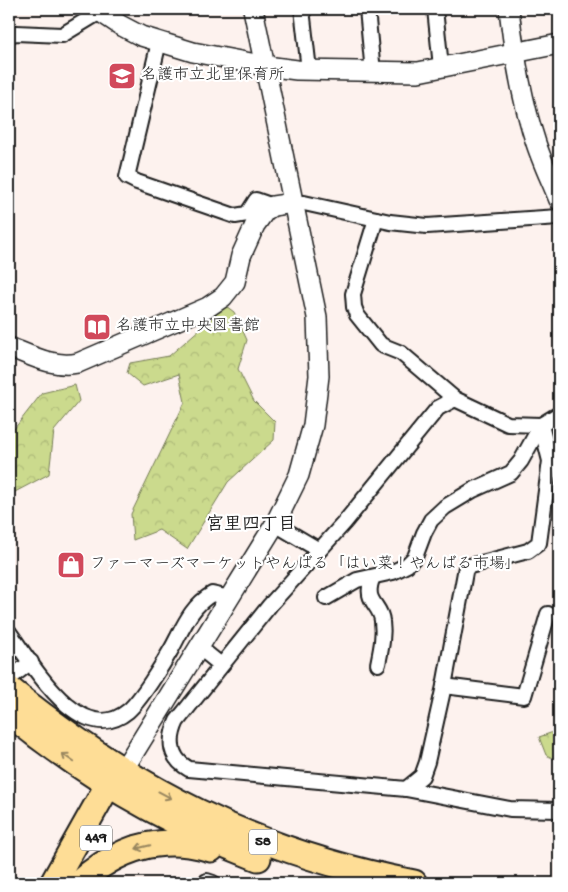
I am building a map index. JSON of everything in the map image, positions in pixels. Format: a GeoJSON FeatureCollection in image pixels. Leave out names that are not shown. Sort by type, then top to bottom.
{"type":"FeatureCollection","features":[{"type":"Feature","properties":{"kind":"highway","name":"58"},"geometry":{"type":"LineString","coordinates":[[9,688],[58,728],[117,783],[249,836],[334,866],[414,883]]}},
{"type":"Feature","properties":{"kind":"highway","name":"58"},"geometry":{"type":"LineString","coordinates":[[9,713],[53,748],[117,783],[182,826],[279,865],[341,883]]}},
{"type":"Feature","properties":{"kind":"highway","name":"449"},"geometry":{"type":"LineString","coordinates":[[53,883],[117,783]]}},
{"type":"Feature","properties":{"kind":"highway","name":"449"},"geometry":{"type":"LineString","coordinates":[[72,883],[117,783]]}},
{"type":"Feature","properties":{"kind":"highway"},"geometry":{"type":"LineString","coordinates":[[79,883],[109,859],[151,845],[184,843],[224,853],[243,852]]}},
{"type":"Feature","properties":{"kind":"street"},"geometry":{"type":"LineString","coordinates":[[117,783],[275,524],[298,475],[313,425],[319,376],[317,317],[253,9]]}},
{"type":"Feature","properties":{"kind":"street"},"geometry":{"type":"LineString","coordinates":[[302,9],[309,70]]}},
{"type":"Feature","properties":{"kind":"street"},"geometry":{"type":"LineString","coordinates":[[367,9],[373,73]]}},
{"type":"Feature","properties":{"kind":"street"},"geometry":{"type":"LineString","coordinates":[[434,9],[440,67]]}},
{"type":"Feature","properties":{"kind":"street"},"geometry":{"type":"LineString","coordinates":[[509,9],[514,53],[533,134],[559,200]]}},
{"type":"Feature","properties":{"kind":"street"},"geometry":{"type":"LineString","coordinates":[[9,35],[16,33],[62,35],[99,10],[127,28],[159,42],[194,52],[266,66],[373,73],[418,72],[559,44]]}},
{"type":"Feature","properties":{"kind":"street"},"geometry":{"type":"LineString","coordinates":[[159,42],[127,177],[234,216],[247,214],[256,200],[273,206]]}},
{"type":"Feature","properties":{"kind":"street"},"geometry":{"type":"LineString","coordinates":[[9,347],[51,363],[60,365],[78,364],[208,307],[223,297],[235,282],[241,256],[255,225],[265,211],[273,206],[304,203],[376,219],[427,226],[559,217]]}},
{"type":"Feature","properties":{"kind":"street"},"geometry":{"type":"LineString","coordinates":[[376,219],[353,294],[354,307],[358,315],[381,345],[401,353],[455,399],[508,424],[540,425],[559,414]]}},
{"type":"Feature","properties":{"kind":"street"},"geometry":{"type":"LineString","coordinates":[[455,399],[438,408],[344,523],[221,665],[177,721],[171,734],[172,752],[179,763],[189,769],[406,789],[510,809],[559,810]]}},
{"type":"Feature","properties":{"kind":"street"},"geometry":{"type":"LineString","coordinates":[[326,598],[357,580],[393,572],[407,565],[414,558],[431,520],[445,507],[473,490],[511,473],[521,461],[540,425]]}},
{"type":"Feature","properties":{"kind":"street"},"geometry":{"type":"LineString","coordinates":[[406,789],[422,776],[427,762],[444,686],[466,567],[528,551],[539,543],[550,460],[540,425]]}},
{"type":"Feature","properties":{"kind":"street"},"geometry":{"type":"LineString","coordinates":[[275,524],[319,550]]}},
{"type":"Feature","properties":{"kind":"street"},"geometry":{"type":"LineString","coordinates":[[373,577],[370,599],[382,619],[383,638],[378,664]]}},
{"type":"Feature","properties":{"kind":"street"},"geometry":{"type":"LineString","coordinates":[[9,632],[55,693],[74,711],[88,720],[102,721],[116,718],[129,711],[163,664],[196,606],[212,594],[230,598]]}},
{"type":"Feature","properties":{"kind":"street"},"geometry":{"type":"LineString","coordinates":[[444,686],[524,696],[548,614]]}},
{"type":"Feature","properties":{"kind":"street"},"geometry":{"type":"LineString","coordinates":[[200,648],[221,665]]}},
{"type":"Feature","properties":{"kind":"street"},"geometry":{"type":"LineString","coordinates":[[9,679],[31,662]]}},
{"type":"Feature","properties":{"kind":"street"},"geometry":{"type":"LineString","coordinates":[[204,883],[207,881],[213,883]]}},
{"type":"Feature","properties":{"kind":"green space"},"geometry":{"type":"Polygon","coordinates":[[[226,306],[234,312],[247,340],[238,369],[254,401],[275,422],[274,440],[228,482],[187,549],[159,530],[133,540],[131,514],[185,402],[179,374],[143,386],[127,373],[130,363],[169,356],[226,306]]]}},
{"type":"Feature","properties":{"kind":"green space"},"geometry":{"type":"Polygon","coordinates":[[[75,385],[79,401],[54,431],[49,474],[13,493],[9,488],[9,425],[14,429],[42,393],[75,385]]]}},
{"type":"Feature","properties":{"kind":"green space"},"geometry":{"type":"Polygon","coordinates":[[[559,730],[559,761],[546,755],[539,737],[559,730]]]}},
{"type":"Feature","properties":{"kind":"place","name":"名護市立北里保育所"},"geometry":{"type":"Point","coordinates":[122,76]}},
{"type":"Feature","properties":{"kind":"place","name":"名護市立中央図書館"},"geometry":{"type":"Point","coordinates":[97,327]}},
{"type":"Feature","properties":{"kind":"place","name":"ファーマーズマーケットやんばる「はい菜！やんばる市場」"},"geometry":{"type":"Point","coordinates":[71,565]}},
{"type":"Feature","properties":{"kind":"district","name":"宮里四丁目"},"geometry":{"type":"Point","coordinates":[251,525]}}]}
